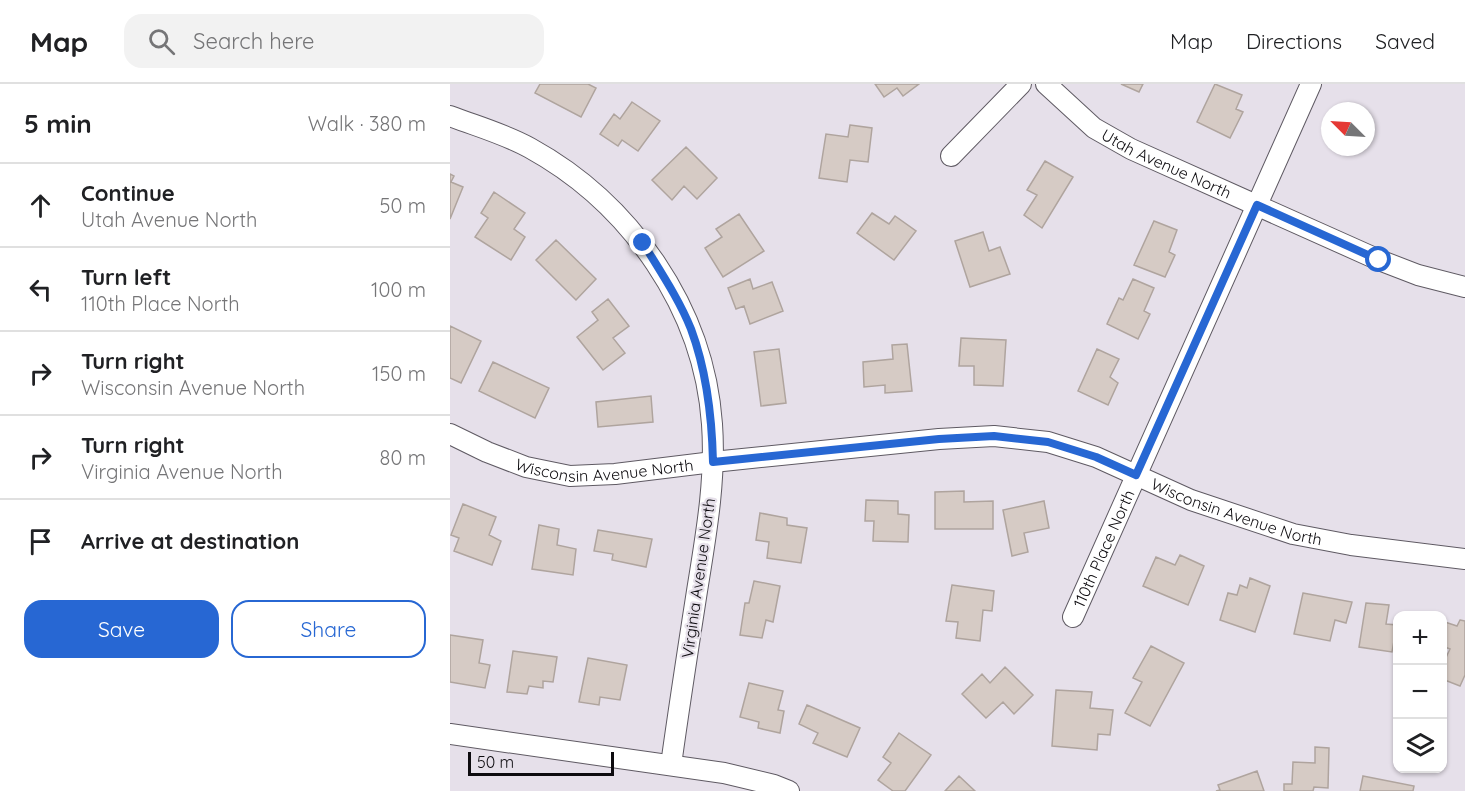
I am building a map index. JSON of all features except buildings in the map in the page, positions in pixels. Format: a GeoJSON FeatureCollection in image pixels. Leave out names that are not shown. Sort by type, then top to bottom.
{"type":"FeatureCollection","features":[{"type":"Feature","properties":{"kind":"street"},"geometry":{"type":"LineString","coordinates":[[951,156],[1022,84]]}},
{"type":"Feature","properties":{"kind":"street","name":"Utah Avenue North"},"geometry":{"type":"LineString","coordinates":[[1046,84],[1094,128],[1122,144],[1379,260],[1418,275],[1465,287]]}},
{"type":"Feature","properties":{"kind":"street","name":"110th Place North"},"geometry":{"type":"LineString","coordinates":[[1073,617],[1311,84]]}},
{"type":"Feature","properties":{"kind":"street","name":"Virginia Avenue North"},"geometry":{"type":"LineString","coordinates":[[450,116],[529,147],[610,206],[643,243],[669,285],[691,329],[704,377],[712,422],[713,462],[708,520],[670,765]]}},
{"type":"Feature","properties":{"kind":"street","name":"Wisconsin Avenue North"},"geometry":{"type":"LineString","coordinates":[[450,434],[526,467],[570,476],[615,474],[939,439],[994,436],[1048,442],[1096,457],[1191,500],[1293,534],[1351,546],[1465,559]]}},
{"type":"Feature","properties":{"kind":"street"},"geometry":{"type":"LineString","coordinates":[[450,734],[724,773],[774,784],[789,791]]}},
{"type":"Feature","properties":{"kind":"route"},"geometry":{"type":"LineString","coordinates":[[643,243],[669,285],[691,329],[704,377],[712,422],[713,462],[939,439],[994,436],[1048,442],[1096,457],[1136,475],[1257,205],[1379,260]]}}]}
